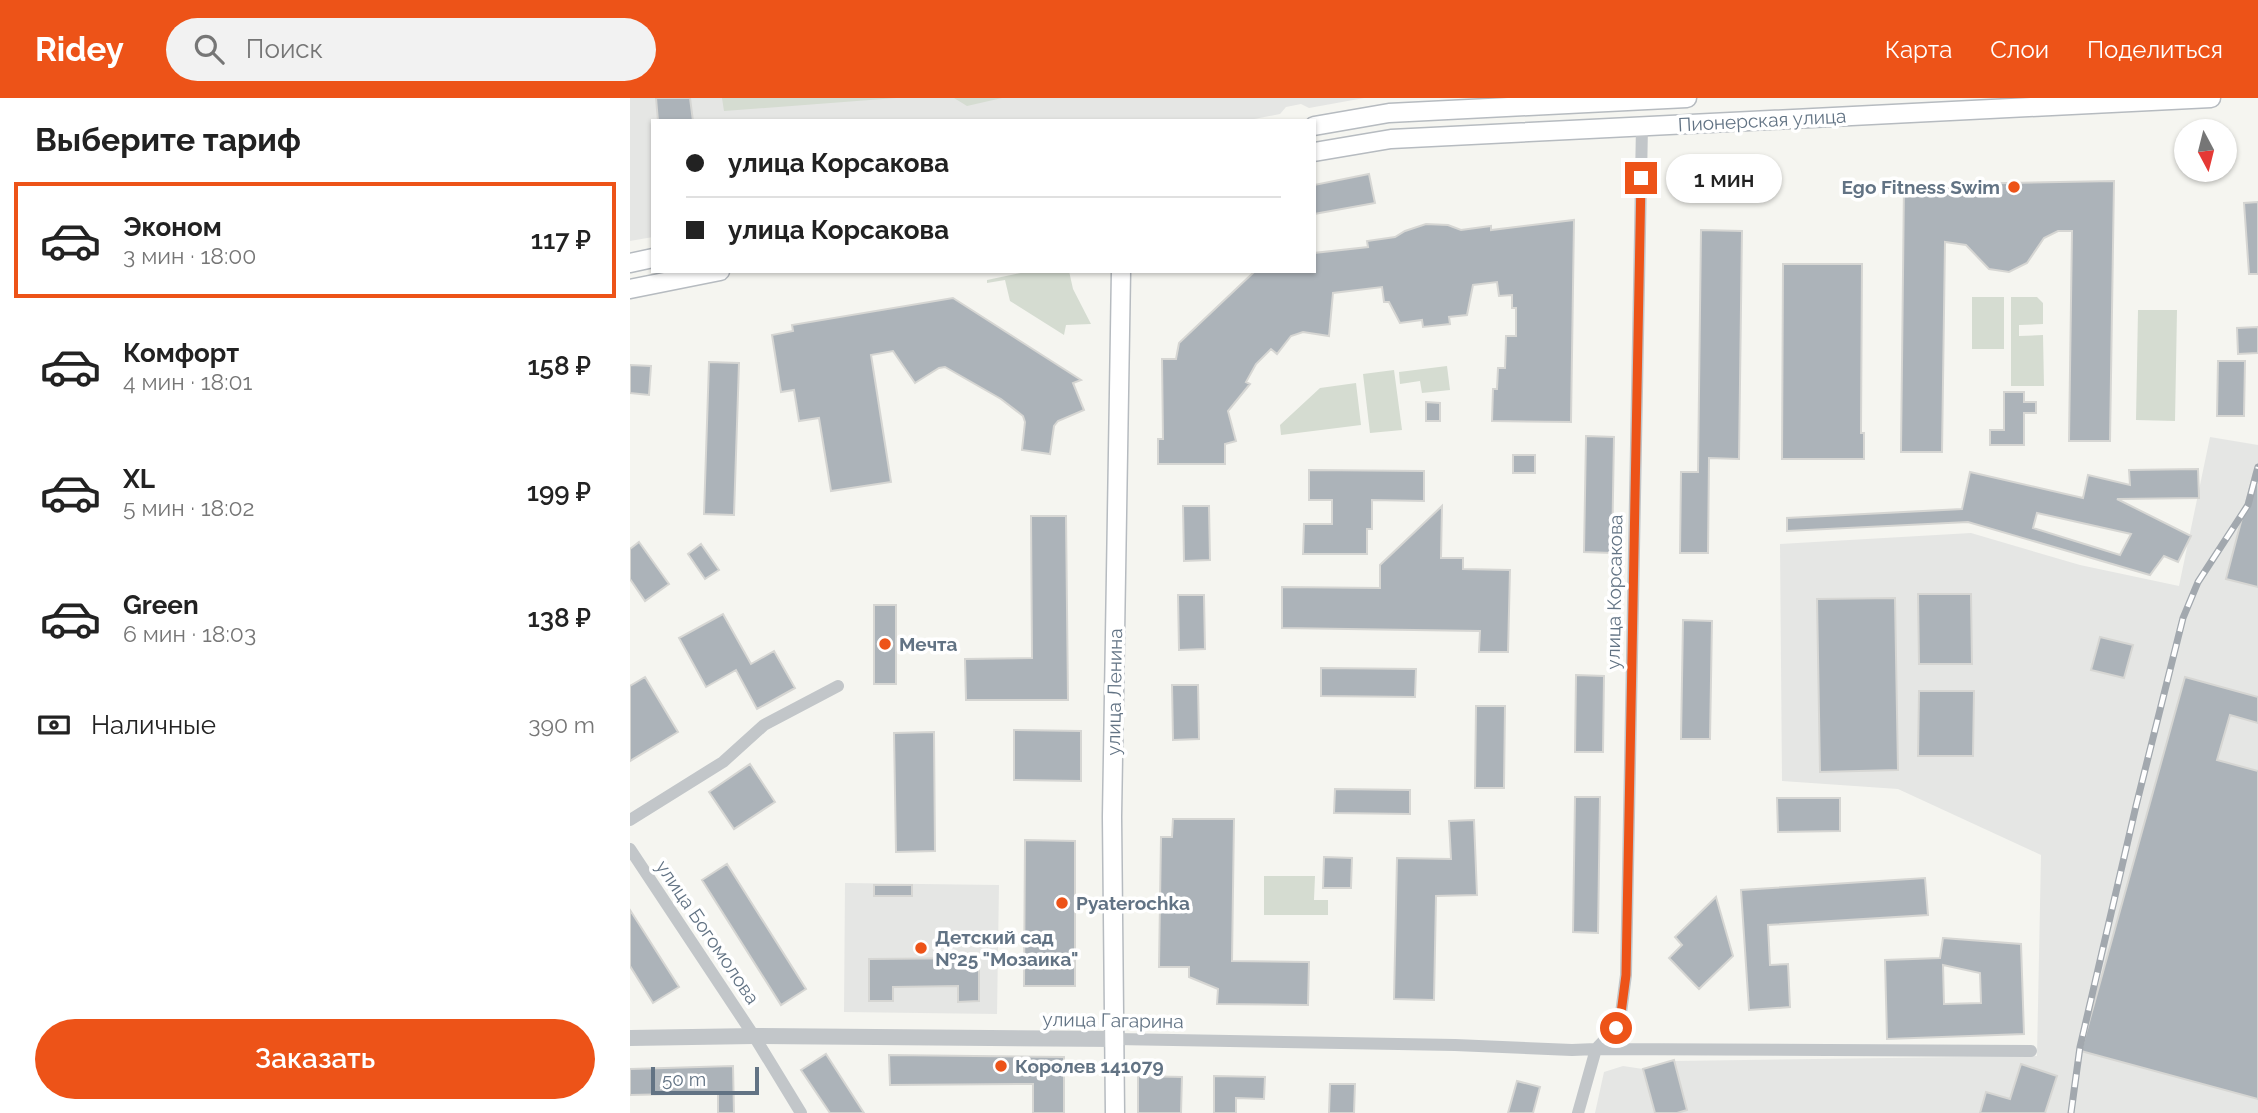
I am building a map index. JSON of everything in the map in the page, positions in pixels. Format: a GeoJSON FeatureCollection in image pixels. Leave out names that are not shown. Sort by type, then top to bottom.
{"type":"FeatureCollection","features":[{"type":"Feature","properties":{"kind":"main road","name":"Пионерская улица"},"geometry":{"type":"LineString","coordinates":[[1316,125],[1389,113],[1686,98]]}},
{"type":"Feature","properties":{"kind":"main road","name":"Пионерская улица"},"geometry":{"type":"LineString","coordinates":[[1316,152],[1391,139],[2211,98]]}},
{"type":"Feature","properties":{"kind":"main road"},"geometry":{"type":"LineString","coordinates":[[630,263],[651,258]]}},
{"type":"Feature","properties":{"kind":"main road"},"geometry":{"type":"LineString","coordinates":[[630,289],[710,273]]}},
{"type":"Feature","properties":{"kind":"main road","name":"улица Ленина"},"geometry":{"type":"LineString","coordinates":[[1115,1113],[1112,807],[1121,273]]}},
{"type":"Feature","properties":{"kind":"street","name":"улица Корсакова"},"geometry":{"type":"LineString","coordinates":[[1596,1049],[1616,1028],[1621,1013],[1626,975],[1642,126]]}},
{"type":"Feature","properties":{"kind":"street"},"geometry":{"type":"LineString","coordinates":[[630,820],[723,762],[764,726],[838,686]]}},
{"type":"Feature","properties":{"kind":"street","name":"улица Богомолова"},"geometry":{"type":"LineString","coordinates":[[630,849],[802,1113]]}},
{"type":"Feature","properties":{"kind":"street","name":"улица Гагарина"},"geometry":{"type":"LineString","coordinates":[[630,1038],[754,1036],[1116,1039],[1455,1045],[1572,1050],[2031,1051]]}},
{"type":"Feature","properties":{"kind":"street"},"geometry":{"type":"LineString","coordinates":[[1578,1113],[1596,1049]]}},
{"type":"Feature","properties":{"kind":"shaded area"},"geometry":{"type":"Polygon","coordinates":[[[630,98],[1364,98],[1309,108],[1301,104],[1286,107],[1280,114],[1254,119],[651,119],[651,237],[630,241],[630,98]]]}},
{"type":"Feature","properties":{"kind":"shaded area"},"geometry":{"type":"Polygon","coordinates":[[[722,98],[896,98],[724,111],[722,98]]]}},
{"type":"Feature","properties":{"kind":"shaded area"},"geometry":{"type":"Polygon","coordinates":[[[954,98],[1002,98],[967,106],[954,98]]]}},
{"type":"Feature","properties":{"kind":"shaded area"},"geometry":{"type":"Polygon","coordinates":[[[1020,273],[1069,273],[1073,289],[1091,324],[1066,325],[1064,335],[1010,301],[1005,280],[987,283],[987,280],[1020,273]]]}},
{"type":"Feature","properties":{"kind":"shaded area"},"geometry":{"type":"Polygon","coordinates":[[[1972,297],[2004,297],[2004,349],[1972,349],[1972,297]]]}},
{"type":"Feature","properties":{"kind":"shaded area"},"geometry":{"type":"Polygon","coordinates":[[[2011,297],[2037,297],[2043,303],[2043,324],[2019,325],[2019,336],[2043,335],[2044,386],[2011,386],[2011,297]]]}},
{"type":"Feature","properties":{"kind":"shaded area"},"geometry":{"type":"Polygon","coordinates":[[[2138,310],[2177,310],[2175,421],[2136,420],[2138,310]]]}},
{"type":"Feature","properties":{"kind":"shaded area"},"geometry":{"type":"Polygon","coordinates":[[[1447,366],[1450,390],[1422,393],[1420,381],[1400,384],[1399,372],[1447,366]]]}},
{"type":"Feature","properties":{"kind":"shaded area"},"geometry":{"type":"Polygon","coordinates":[[[1394,370],[1402,430],[1370,433],[1363,374],[1394,370]]]}},
{"type":"Feature","properties":{"kind":"shaded area"},"geometry":{"type":"Polygon","coordinates":[[[1356,383],[1361,425],[1281,435],[1280,425],[1320,388],[1356,383]]]}},
{"type":"Feature","properties":{"kind":"shaded area"},"geometry":{"type":"Polygon","coordinates":[[[2210,437],[2258,445],[2258,1113],[1595,1113],[1604,1072],[1623,1066],[1643,1069],[1674,1061],[2037,1056],[2041,855],[1898,789],[1782,781],[1780,544],[1971,533],[2080,565],[2179,586],[2210,437]]]}},
{"type":"Feature","properties":{"kind":"shaded area"},"geometry":{"type":"Polygon","coordinates":[[[1264,876],[1315,876],[1314,900],[1328,900],[1328,915],[1264,915],[1264,876]]]}},
{"type":"Feature","properties":{"kind":"shaded area","name":"Детский сад №25 \"Мозаика\""},"geometry":{"type":"Polygon","coordinates":[[[845,883],[999,885],[997,1014],[844,1012],[845,883]]]}},
{"type":"Feature","properties":{"kind":"building"},"geometry":{"type":"Polygon","coordinates":[[[656,98],[690,98],[693,119],[658,119],[656,98]]]}},
{"type":"Feature","properties":{"kind":"building"},"geometry":{"type":"Polygon","coordinates":[[[1369,174],[1375,203],[1316,214],[1316,185],[1369,174]]]}},
{"type":"Feature","properties":{"kind":"building"},"geometry":{"type":"Polygon","coordinates":[[[2114,181],[2110,441],[2069,441],[2072,231],[2058,231],[2044,238],[2027,263],[2009,272],[1989,269],[1966,245],[1945,242],[1942,452],[1901,452],[1904,185],[2114,181]]]}},
{"type":"Feature","properties":{"kind":"building"},"geometry":{"type":"Polygon","coordinates":[[[2258,202],[2258,274],[2249,274],[2244,203],[2258,202]]]}},
{"type":"Feature","properties":{"kind":"building"},"geometry":{"type":"Polygon","coordinates":[[[1574,220],[1571,422],[1492,421],[1493,389],[1497,389],[1498,368],[1505,368],[1506,336],[1516,336],[1516,308],[1512,308],[1512,295],[1499,296],[1497,282],[1473,285],[1467,315],[1449,317],[1450,324],[1423,327],[1422,320],[1400,323],[1389,302],[1384,302],[1382,287],[1333,293],[1329,336],[1303,332],[1291,336],[1277,354],[1271,349],[1256,364],[1246,382],[1250,384],[1228,411],[1236,441],[1225,444],[1225,464],[1158,464],[1158,439],[1163,439],[1162,359],[1176,359],[1179,343],[1253,273],[1316,273],[1316,253],[1368,247],[1367,241],[1395,237],[1426,224],[1448,225],[1461,230],[1491,226],[1491,230],[1574,220]]]}},
{"type":"Feature","properties":{"kind":"building"},"geometry":{"type":"Polygon","coordinates":[[[1701,230],[1742,231],[1739,459],[1709,458],[1708,553],[1680,553],[1681,472],[1698,472],[1701,230]]]}},
{"type":"Feature","properties":{"kind":"building"},"geometry":{"type":"Polygon","coordinates":[[[1783,264],[1862,264],[1861,433],[1864,433],[1864,459],[1782,459],[1783,264]]]}},
{"type":"Feature","properties":{"kind":"building"},"geometry":{"type":"Polygon","coordinates":[[[953,298],[1081,380],[1073,383],[1084,410],[1058,421],[1054,426],[1050,454],[1022,450],[1025,422],[1023,416],[1001,399],[945,367],[915,383],[893,351],[871,355],[891,482],[831,491],[819,418],[799,421],[794,390],[781,392],[772,335],[793,331],[792,325],[953,298]]]}},
{"type":"Feature","properties":{"kind":"building"},"geometry":{"type":"Polygon","coordinates":[[[2258,327],[2258,353],[2238,354],[2237,328],[2258,327]]]}},
{"type":"Feature","properties":{"kind":"building"},"geometry":{"type":"Polygon","coordinates":[[[2218,361],[2245,361],[2244,416],[2217,416],[2218,361]]]}},
{"type":"Feature","properties":{"kind":"building"},"geometry":{"type":"Polygon","coordinates":[[[709,362],[739,363],[734,515],[704,514],[709,362]]]}},
{"type":"Feature","properties":{"kind":"building"},"geometry":{"type":"Polygon","coordinates":[[[630,365],[651,366],[649,395],[630,393],[630,365]]]}},
{"type":"Feature","properties":{"kind":"building"},"geometry":{"type":"Polygon","coordinates":[[[2004,392],[2024,392],[2024,402],[2036,402],[2036,413],[2024,413],[2024,445],[1990,445],[1990,430],[2004,430],[2004,392]]]}},
{"type":"Feature","properties":{"kind":"building"},"geometry":{"type":"Polygon","coordinates":[[[1426,402],[1440,403],[1440,421],[1426,421],[1426,402]]]}},
{"type":"Feature","properties":{"kind":"building"},"geometry":{"type":"Polygon","coordinates":[[[1586,436],[1614,437],[1612,553],[1584,552],[1586,436]]]}},
{"type":"Feature","properties":{"kind":"building"},"geometry":{"type":"Polygon","coordinates":[[[1513,455],[1535,455],[1535,473],[1513,473],[1513,455]]]}},
{"type":"Feature","properties":{"kind":"building"},"geometry":{"type":"Polygon","coordinates":[[[2198,469],[2199,498],[2117,499],[2191,536],[2178,562],[2164,556],[2150,575],[1968,522],[1787,531],[1787,518],[1962,509],[1970,472],[2083,498],[2088,475],[2130,485],[2129,470],[2198,469]],[[2037,513],[2033,528],[2120,555],[2131,534],[2037,513]]]}},
{"type":"Feature","properties":{"kind":"building"},"geometry":{"type":"Polygon","coordinates":[[[1309,470],[1424,471],[1424,501],[1372,500],[1372,529],[1367,529],[1367,554],[1303,554],[1304,524],[1332,524],[1332,500],[1309,500],[1309,470]]]}},
{"type":"Feature","properties":{"kind":"building"},"geometry":{"type":"Polygon","coordinates":[[[2254,472],[2258,473],[2258,587],[2226,579],[2254,472]]]}},
{"type":"Feature","properties":{"kind":"building"},"geometry":{"type":"Polygon","coordinates":[[[1183,506],[1209,506],[1210,560],[1184,561],[1183,506]]]}},
{"type":"Feature","properties":{"kind":"building"},"geometry":{"type":"Polygon","coordinates":[[[1442,506],[1441,558],[1463,558],[1463,569],[1510,570],[1508,652],[1479,652],[1480,631],[1282,628],[1282,587],[1380,588],[1380,565],[1442,506]]]}},
{"type":"Feature","properties":{"kind":"building"},"geometry":{"type":"Polygon","coordinates":[[[1031,516],[1066,516],[1068,700],[966,700],[965,659],[1032,658],[1031,516]]]}},
{"type":"Feature","properties":{"kind":"building"},"geometry":{"type":"Polygon","coordinates":[[[639,542],[669,584],[645,601],[630,579],[630,549],[639,542]]]}},
{"type":"Feature","properties":{"kind":"building"},"geometry":{"type":"Polygon","coordinates":[[[701,544],[719,570],[705,579],[688,554],[701,544]]]}},
{"type":"Feature","properties":{"kind":"building"},"geometry":{"type":"Polygon","coordinates":[[[1918,594],[1971,594],[1972,664],[1919,664],[1918,594]]]}},
{"type":"Feature","properties":{"kind":"building"},"geometry":{"type":"Polygon","coordinates":[[[1178,595],[1204,595],[1205,649],[1179,650],[1178,595]]]}},
{"type":"Feature","properties":{"kind":"building"},"geometry":{"type":"Polygon","coordinates":[[[1895,598],[1898,770],[1820,772],[1817,599],[1895,598]]]}},
{"type":"Feature","properties":{"kind":"building","name":"Мечта"},"geometry":{"type":"Polygon","coordinates":[[[874,605],[896,605],[896,684],[874,684],[874,605]]]}},
{"type":"Feature","properties":{"kind":"building"},"geometry":{"type":"Polygon","coordinates":[[[723,614],[751,664],[774,651],[795,688],[757,709],[736,670],[706,687],[679,638],[723,614]]]}},
{"type":"Feature","properties":{"kind":"building"},"geometry":{"type":"Polygon","coordinates":[[[1683,620],[1712,621],[1710,739],[1681,739],[1683,620]]]}},
{"type":"Feature","properties":{"kind":"building"},"geometry":{"type":"Polygon","coordinates":[[[2100,637],[2133,645],[2124,678],[2091,670],[2100,637]]]}},
{"type":"Feature","properties":{"kind":"building"},"geometry":{"type":"Polygon","coordinates":[[[1321,668],[1416,669],[1415,697],[1321,696],[1321,668]]]}},
{"type":"Feature","properties":{"kind":"building"},"geometry":{"type":"Polygon","coordinates":[[[1576,675],[1604,676],[1603,752],[1575,752],[1576,675]]]}},
{"type":"Feature","properties":{"kind":"building"},"geometry":{"type":"Polygon","coordinates":[[[645,677],[678,732],[630,761],[630,686],[645,677]]]}},
{"type":"Feature","properties":{"kind":"building"},"geometry":{"type":"Polygon","coordinates":[[[2185,677],[2258,697],[2258,723],[2230,715],[2217,760],[2258,771],[2258,1099],[2081,1051],[2185,677]]]}},
{"type":"Feature","properties":{"kind":"building"},"geometry":{"type":"Polygon","coordinates":[[[1172,685],[1198,685],[1199,739],[1173,740],[1172,685]]]}},
{"type":"Feature","properties":{"kind":"building"},"geometry":{"type":"Polygon","coordinates":[[[1919,691],[1974,691],[1973,756],[1918,756],[1919,691]]]}},
{"type":"Feature","properties":{"kind":"building"},"geometry":{"type":"Polygon","coordinates":[[[1476,706],[1505,706],[1504,788],[1475,788],[1476,706]]]}},
{"type":"Feature","properties":{"kind":"building"},"geometry":{"type":"Polygon","coordinates":[[[1014,730],[1081,731],[1081,781],[1014,780],[1014,730]]]}},
{"type":"Feature","properties":{"kind":"building"},"geometry":{"type":"Polygon","coordinates":[[[934,732],[935,851],[896,852],[894,733],[934,732]]]}},
{"type":"Feature","properties":{"kind":"building"},"geometry":{"type":"Polygon","coordinates":[[[750,764],[775,802],[734,829],[709,792],[750,764]]]}},
{"type":"Feature","properties":{"kind":"building"},"geometry":{"type":"Polygon","coordinates":[[[1335,789],[1410,790],[1410,814],[1334,813],[1335,789]]]}},
{"type":"Feature","properties":{"kind":"building"},"geometry":{"type":"Polygon","coordinates":[[[1575,797],[1600,797],[1598,933],[1573,932],[1575,797]]]}},
{"type":"Feature","properties":{"kind":"building"},"geometry":{"type":"Polygon","coordinates":[[[1777,798],[1840,798],[1840,831],[1778,832],[1777,798]]]}},
{"type":"Feature","properties":{"kind":"building"},"geometry":{"type":"Polygon","coordinates":[[[1173,819],[1234,819],[1232,961],[1309,962],[1308,1005],[1217,1004],[1218,989],[1189,977],[1189,967],[1159,967],[1161,837],[1172,837],[1173,819]]]}},
{"type":"Feature","properties":{"kind":"building"},"geometry":{"type":"Polygon","coordinates":[[[1474,820],[1477,895],[1436,896],[1434,1000],[1394,999],[1397,858],[1451,859],[1449,821],[1474,820]]]}},
{"type":"Feature","properties":{"kind":"building"},"geometry":{"type":"Polygon","coordinates":[[[1025,840],[1075,841],[1075,986],[1024,986],[1025,840]]]}},
{"type":"Feature","properties":{"kind":"building"},"geometry":{"type":"Polygon","coordinates":[[[1324,857],[1352,858],[1351,888],[1323,888],[1324,857]]]}},
{"type":"Feature","properties":{"kind":"building"},"geometry":{"type":"Polygon","coordinates":[[[727,864],[806,989],[781,1005],[702,880],[727,864]]]}},
{"type":"Feature","properties":{"kind":"building"},"geometry":{"type":"Polygon","coordinates":[[[1925,878],[1928,915],[1768,925],[1770,965],[1788,964],[1790,1007],[1749,1010],[1741,890],[1925,878]]]}},
{"type":"Feature","properties":{"kind":"building"},"geometry":{"type":"Polygon","coordinates":[[[874,885],[912,885],[912,896],[874,896],[874,885]]]}},
{"type":"Feature","properties":{"kind":"building"},"geometry":{"type":"Polygon","coordinates":[[[1716,897],[1733,956],[1699,989],[1669,958],[1682,945],[1675,937],[1716,897]]]}},
{"type":"Feature","properties":{"kind":"building"},"geometry":{"type":"Polygon","coordinates":[[[630,910],[679,987],[653,1003],[630,966],[630,910]]]}},
{"type":"Feature","properties":{"kind":"building"},"geometry":{"type":"Polygon","coordinates":[[[1943,938],[2021,944],[2024,1034],[1887,1039],[1885,960],[1940,958],[1943,938]],[[1943,965],[1944,1004],[1981,1003],[1980,973],[1943,965]]]}},
{"type":"Feature","properties":{"kind":"building"},"geometry":{"type":"Polygon","coordinates":[[[979,958],[979,1001],[958,1002],[958,986],[893,987],[893,1001],[869,1001],[869,959],[979,958]]]}},
{"type":"Feature","properties":{"kind":"building"},"geometry":{"type":"Polygon","coordinates":[[[826,1054],[864,1113],[830,1113],[801,1070],[826,1054]]]}},
{"type":"Feature","properties":{"kind":"building"},"geometry":{"type":"Polygon","coordinates":[[[889,1055],[1064,1057],[1064,1113],[1033,1113],[1033,1084],[890,1085],[889,1055]]]}},
{"type":"Feature","properties":{"kind":"building"},"geometry":{"type":"Polygon","coordinates":[[[1674,1060],[1687,1110],[1655,1113],[1643,1069],[1674,1060]]]}},
{"type":"Feature","properties":{"kind":"building"},"geometry":{"type":"Polygon","coordinates":[[[2021,1064],[2057,1076],[2045,1113],[1980,1113],[1986,1092],[2010,1099],[2021,1064]]]}},
{"type":"Feature","properties":{"kind":"building"},"geometry":{"type":"Polygon","coordinates":[[[733,1066],[734,1113],[718,1113],[718,1093],[630,1095],[630,1069],[733,1066]]]}},
{"type":"Feature","properties":{"kind":"building"},"geometry":{"type":"Polygon","coordinates":[[[1138,1076],[1182,1077],[1181,1113],[1138,1113],[1138,1076]]]}},
{"type":"Feature","properties":{"kind":"building"},"geometry":{"type":"Polygon","coordinates":[[[1214,1076],[1265,1077],[1264,1099],[1236,1098],[1236,1113],[1214,1113],[1214,1076]]]}},
{"type":"Feature","properties":{"kind":"building"},"geometry":{"type":"Polygon","coordinates":[[[1517,1081],[1540,1087],[1533,1113],[1508,1113],[1517,1081]]]}},
{"type":"Feature","properties":{"kind":"building"},"geometry":{"type":"Polygon","coordinates":[[[1330,1084],[1355,1084],[1354,1113],[1329,1113],[1330,1084]]]}},
{"type":"Feature","properties":{"kind":"railway"},"geometry":{"type":"LineString","coordinates":[[2071,1113],[2080,1047],[2183,618],[2198,582],[2248,505],[2258,467]]}},
{"type":"Feature","properties":{"kind":"place","name":"Ego Fitness Swim"},"geometry":{"type":"Point","coordinates":[2014,187]}},
{"type":"Feature","properties":{"kind":"place","name":"Мечта"},"geometry":{"type":"Point","coordinates":[885,644]}},
{"type":"Feature","properties":{"kind":"place","name":"Pyaterochka"},"geometry":{"type":"Point","coordinates":[1062,903]}},
{"type":"Feature","properties":{"kind":"place","name":"Детский сад №25 \"Мозаика\""},"geometry":{"type":"Point","coordinates":[921,948]}},
{"type":"Feature","properties":{"kind":"place","name":"Королев 141079"},"geometry":{"type":"Point","coordinates":[1001,1066]}},
{"type":"Feature","properties":{"kind":"route"},"geometry":{"type":"LineString","coordinates":[[1616,1028],[1621,1013],[1626,975],[1641,178]]}}]}
